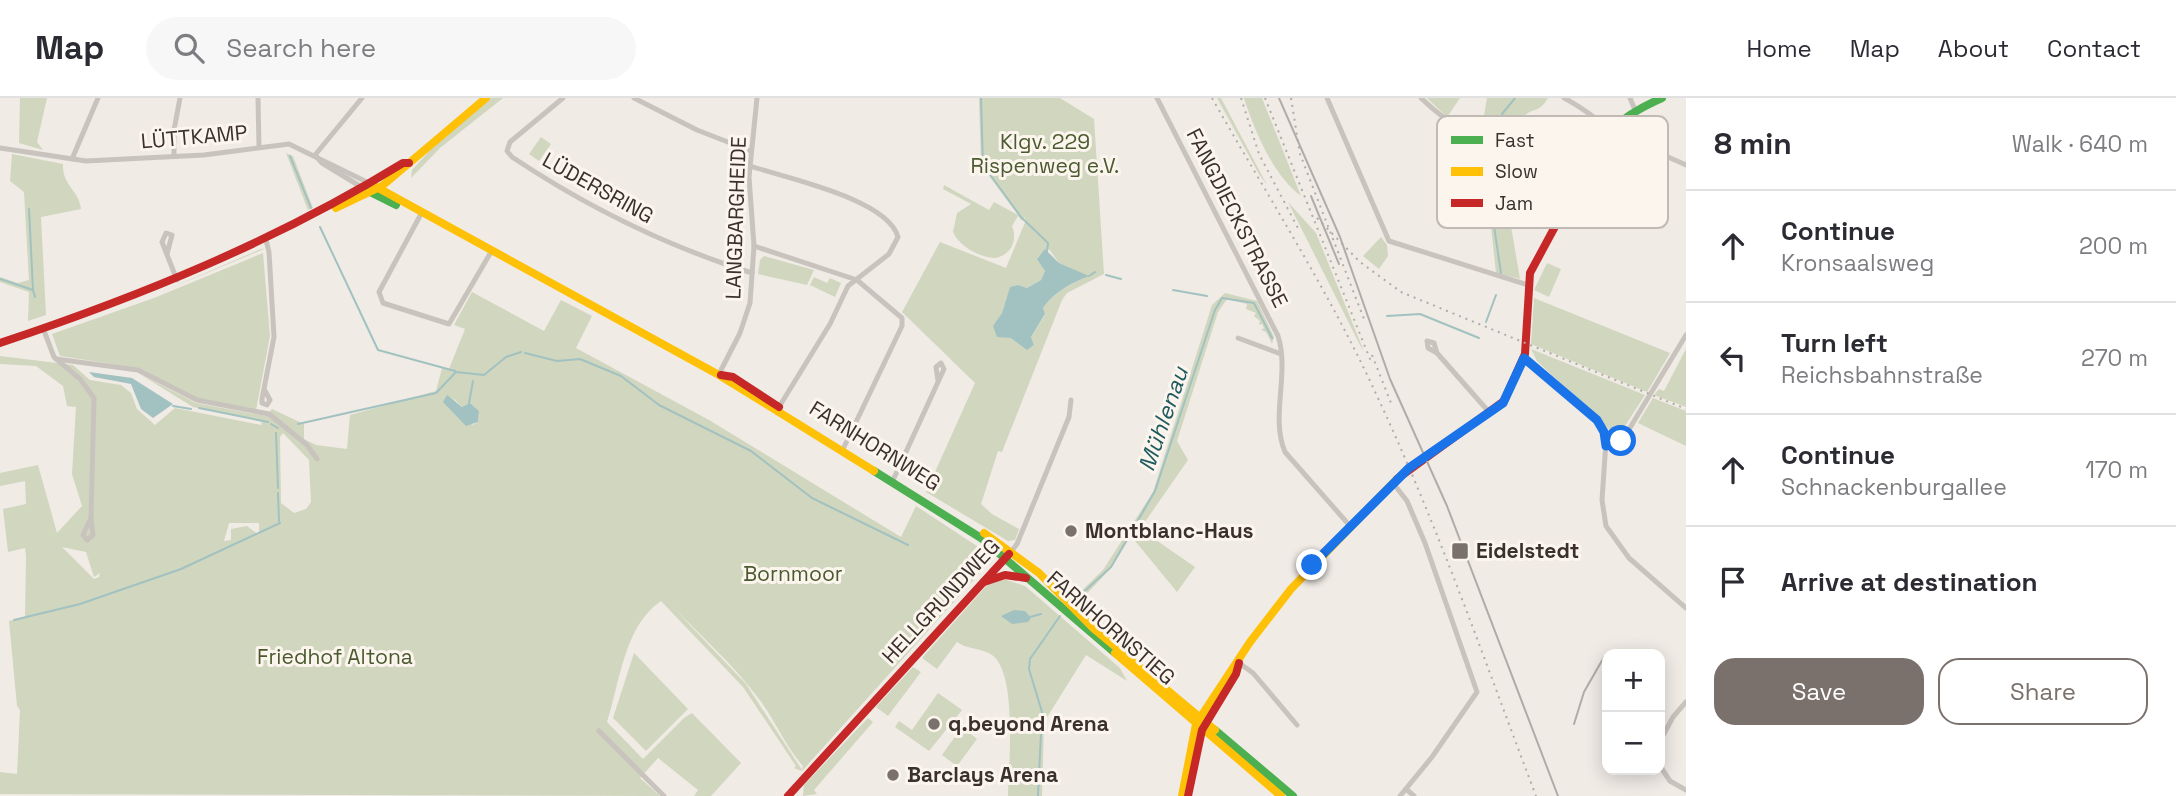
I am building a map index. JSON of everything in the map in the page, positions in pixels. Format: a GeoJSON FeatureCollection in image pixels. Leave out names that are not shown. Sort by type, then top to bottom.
{"type":"FeatureCollection","features":[{"type":"Feature","properties":{"kind":"main road"},"geometry":{"type":"LineString","coordinates":[[0,343],[177,280],[394,179],[475,101],[486,98]]}},
{"type":"Feature","properties":{"kind":"main road"},"geometry":{"type":"LineString","coordinates":[[1626,116],[1662,98]]}},
{"type":"Feature","properties":{"kind":"main road"},"geometry":{"type":"LineString","coordinates":[[370,188],[403,163],[409,163]]}},
{"type":"Feature","properties":{"kind":"main road"},"geometry":{"type":"LineString","coordinates":[[394,179],[393,188],[397,200]]}},
{"type":"Feature","properties":{"kind":"main road","name":"FARNHORNWEG"},"geometry":{"type":"LineString","coordinates":[[370,188],[421,214]]}},
{"type":"Feature","properties":{"kind":"main road","name":"FARNHORNWEG"},"geometry":{"type":"LineString","coordinates":[[370,188],[719,375],[1008,554]]}},
{"type":"Feature","properties":{"kind":"main road"},"geometry":{"type":"LineString","coordinates":[[1182,796],[1188,752],[1201,723],[1236,674],[1238,663],[1250,642],[1291,589],[1393,483],[1504,401],[1524,358],[1530,273],[1554,228]]}},
{"type":"Feature","properties":{"kind":"main road","name":"FARNHORNWEG"},"geometry":{"type":"LineString","coordinates":[[719,375],[733,377],[894,478],[1008,554]]}},
{"type":"Feature","properties":{"kind":"main road","name":"FARNHORNSTIEG"},"geometry":{"type":"LineString","coordinates":[[1008,554],[1030,580],[1201,723]]}},
{"type":"Feature","properties":{"kind":"main road","name":"FARNHORNSTIEG"},"geometry":{"type":"LineString","coordinates":[[1008,554],[1039,573],[1093,628],[1201,723]]}},
{"type":"Feature","properties":{"kind":"main road","name":"HELLGRUNDWEG"},"geometry":{"type":"LineString","coordinates":[[791,795],[1008,554]]}},
{"type":"Feature","properties":{"kind":"main road"},"geometry":{"type":"LineString","coordinates":[[982,583],[1005,575],[1030,580]]}},
{"type":"Feature","properties":{"kind":"main road"},"geometry":{"type":"LineString","coordinates":[[1201,723],[1216,742],[1281,796]]}},
{"type":"Feature","properties":{"kind":"main road"},"geometry":{"type":"LineString","coordinates":[[1188,796],[1201,723]]}},
{"type":"Feature","properties":{"kind":"main road"},"geometry":{"type":"LineString","coordinates":[[1201,723],[1293,796]]}},
{"type":"Feature","properties":{"kind":"main road"},"geometry":{"type":"LineString","coordinates":[[1196,748],[1206,742],[1216,742]]}},
{"type":"Feature","properties":{"kind":"street"},"geometry":{"type":"LineString","coordinates":[[72,159],[98,98]]}},
{"type":"Feature","properties":{"kind":"street"},"geometry":{"type":"LineString","coordinates":[[174,156],[174,131],[180,98]]}},
{"type":"Feature","properties":{"kind":"street"},"geometry":{"type":"LineString","coordinates":[[258,98],[259,147]]}},
{"type":"Feature","properties":{"kind":"street"},"geometry":{"type":"LineString","coordinates":[[315,155],[362,98]]}},
{"type":"Feature","properties":{"kind":"street","name":"LÜDERSRING"},"geometry":{"type":"LineString","coordinates":[[563,98],[510,142],[507,151],[512,158],[586,203],[643,232],[752,274]]}},
{"type":"Feature","properties":{"kind":"street"},"geometry":{"type":"LineString","coordinates":[[634,98],[733,147],[751,151]]}},
{"type":"Feature","properties":{"kind":"street","name":"LANGBARGHEIDE"},"geometry":{"type":"LineString","coordinates":[[719,375],[744,324],[750,303],[754,246],[750,166],[757,98]]}},
{"type":"Feature","properties":{"kind":"street","name":"FANGDIECKSTRASSE"},"geometry":{"type":"LineString","coordinates":[[1157,98],[1278,336],[1281,354],[1282,446],[1296,467],[1350,526]]}},
{"type":"Feature","properties":{"kind":"street"},"geometry":{"type":"LineString","coordinates":[[1327,98],[1389,241],[1528,285]]}},
{"type":"Feature","properties":{"kind":"street"},"geometry":{"type":"LineString","coordinates":[[1421,98],[1440,116]]}},
{"type":"Feature","properties":{"kind":"street"},"geometry":{"type":"LineString","coordinates":[[1564,98],[1594,116]]}},
{"type":"Feature","properties":{"kind":"street"},"geometry":{"type":"LineString","coordinates":[[1630,98],[1634,110]]}},
{"type":"Feature","properties":{"kind":"street","name":"LÜTTKAMP"},"geometry":{"type":"LineString","coordinates":[[0,148],[86,161],[174,156],[289,144],[315,155]]}},
{"type":"Feature","properties":{"kind":"street","name":"FARNHORNWEG"},"geometry":{"type":"LineString","coordinates":[[315,155],[370,188]]}},
{"type":"Feature","properties":{"kind":"street"},"geometry":{"type":"LineString","coordinates":[[1668,156],[1686,165]]}},
{"type":"Feature","properties":{"kind":"street"},"geometry":{"type":"LineString","coordinates":[[750,166],[860,203],[889,221],[897,233],[894,248],[848,286],[830,324],[779,407]]}},
{"type":"Feature","properties":{"kind":"street"},"geometry":{"type":"LineString","coordinates":[[421,214],[379,292],[380,301],[449,324],[491,252]]}},
{"type":"Feature","properties":{"kind":"street"},"geometry":{"type":"LineString","coordinates":[[264,413],[265,405],[270,402],[264,389],[274,329],[270,252],[266,240]]}},
{"type":"Feature","properties":{"kind":"street"},"geometry":{"type":"LineString","coordinates":[[754,246],[857,280],[898,313],[903,321],[844,447]]}},
{"type":"Feature","properties":{"kind":"street"},"geometry":{"type":"LineString","coordinates":[[167,254],[177,280]]}},
{"type":"Feature","properties":{"kind":"street"},"geometry":{"type":"LineString","coordinates":[[43,328],[56,359],[87,387],[95,405],[91,518]]}},
{"type":"Feature","properties":{"kind":"street"},"geometry":{"type":"LineString","coordinates":[[1606,446],[1616,445],[1625,436],[1686,335]]}},
{"type":"Feature","properties":{"kind":"street"},"geometry":{"type":"LineString","coordinates":[[1238,338],[1281,354]]}},
{"type":"Feature","properties":{"kind":"street"},"geometry":{"type":"LineString","coordinates":[[1437,353],[1489,412]]}},
{"type":"Feature","properties":{"kind":"street"},"geometry":{"type":"LineString","coordinates":[[1524,358],[1597,420],[1604,432],[1606,446],[1602,500],[1611,536],[1629,558],[1686,608]]}},
{"type":"Feature","properties":{"kind":"street"},"geometry":{"type":"LineString","coordinates":[[56,359],[138,370],[197,400],[274,416],[301,439],[317,459]]}},
{"type":"Feature","properties":{"kind":"street"},"geometry":{"type":"LineString","coordinates":[[894,478],[938,381]]}},
{"type":"Feature","properties":{"kind":"street","name":"HELLGRUNDWEG"},"geometry":{"type":"LineString","coordinates":[[1008,554],[1017,544],[1069,417],[1072,400]]}},
{"type":"Feature","properties":{"kind":"street"},"geometry":{"type":"LineString","coordinates":[[1393,483],[1407,501],[1425,543],[1477,687],[1474,698],[1400,796]]}},
{"type":"Feature","properties":{"kind":"street"},"geometry":{"type":"LineString","coordinates":[[1238,663],[1253,673],[1297,724]]}},
{"type":"Feature","properties":{"kind":"street"},"geometry":{"type":"LineString","coordinates":[[1665,732],[1686,702]]}},
{"type":"Feature","properties":{"kind":"street"},"geometry":{"type":"LineString","coordinates":[[599,731],[664,796]]}},
{"type":"Feature","properties":{"kind":"street"},"geometry":{"type":"LineString","coordinates":[[1665,774],[1670,781],[1686,790]]}},
{"type":"Feature","properties":{"kind":"street"},"geometry":{"type":"LineString","coordinates":[[1406,789],[1414,796]]}},
{"type":"Feature","properties":{"kind":"green space"},"geometry":{"type":"Polygon","coordinates":[[[20,98],[47,98],[37,142],[43,150],[19,143],[20,98]]]}},
{"type":"Feature","properties":{"kind":"green space"},"geometry":{"type":"Polygon","coordinates":[[[491,98],[503,98],[440,148],[411,178],[412,170],[446,133],[491,98]]]}},
{"type":"Feature","properties":{"kind":"green space","name":"Klgv. 229 Rispenweg e.V."},"geometry":{"type":"Polygon","coordinates":[[[979,98],[1060,98],[1094,119],[1104,274],[1067,293],[1062,300],[1002,452],[998,451],[981,504],[992,514],[1019,529],[1015,540],[1008,541],[926,492],[975,383],[902,312],[940,242],[1006,268],[1026,220],[1024,217],[1022,221],[1018,216],[1012,226],[1012,246],[996,258],[971,250],[960,242],[953,232],[957,213],[971,204],[943,189],[944,185],[989,210],[994,202],[1018,215],[981,165],[979,98]],[[1049,249],[1038,257],[1045,271],[1041,280],[1027,288],[1017,285],[1010,288],[1002,313],[994,326],[1028,349],[1034,345],[1031,337],[1045,315],[1043,308],[1047,302],[1063,289],[1087,276],[1059,263],[1049,249]]]}},
{"type":"Feature","properties":{"kind":"green space"},"geometry":{"type":"Polygon","coordinates":[[[1217,98],[1221,98],[1267,185],[1259,174],[1217,98]]]}},
{"type":"Feature","properties":{"kind":"green space"},"geometry":{"type":"Polygon","coordinates":[[[1244,98],[1262,98],[1301,196],[1291,188],[1274,165],[1259,138],[1244,98]]]}},
{"type":"Feature","properties":{"kind":"green space"},"geometry":{"type":"Polygon","coordinates":[[[1427,98],[1460,98],[1446,116],[1427,98]]]}},
{"type":"Feature","properties":{"kind":"green space"},"geometry":{"type":"Polygon","coordinates":[[[1487,98],[1548,98],[1540,108],[1525,116],[1484,116],[1487,98]]]}},
{"type":"Feature","properties":{"kind":"green space"},"geometry":{"type":"Polygon","coordinates":[[[541,137],[551,144],[539,161],[529,154],[541,137]]]}},
{"type":"Feature","properties":{"kind":"green space"},"geometry":{"type":"Polygon","coordinates":[[[286,153],[293,156],[313,208],[308,210],[286,153]]]}},
{"type":"Feature","properties":{"kind":"green space"},"geometry":{"type":"Polygon","coordinates":[[[12,154],[63,164],[65,178],[81,209],[41,217],[46,315],[28,321],[29,292],[0,282],[0,277],[18,283],[29,280],[24,192],[10,181],[12,154]]]}},
{"type":"Feature","properties":{"kind":"green space"},"geometry":{"type":"Polygon","coordinates":[[[1288,202],[1316,233],[1363,349],[1362,349],[1288,202]]]}},
{"type":"Feature","properties":{"kind":"green space"},"geometry":{"type":"Polygon","coordinates":[[[1491,228],[1511,228],[1520,279],[1496,273],[1491,228]]]}},
{"type":"Feature","properties":{"kind":"green space"},"geometry":{"type":"Polygon","coordinates":[[[1381,237],[1387,245],[1388,256],[1379,269],[1363,256],[1381,237]]]}},
{"type":"Feature","properties":{"kind":"green space"},"geometry":{"type":"Polygon","coordinates":[[[261,249],[264,249],[159,293],[261,249]]]}},
{"type":"Feature","properties":{"kind":"green space"},"geometry":{"type":"Polygon","coordinates":[[[263,253],[270,336],[256,410],[196,399],[139,368],[60,356],[52,334],[154,298],[263,253]]]}},
{"type":"Feature","properties":{"kind":"green space"},"geometry":{"type":"Polygon","coordinates":[[[764,256],[814,270],[807,285],[758,274],[760,260],[764,256]]]}},
{"type":"Feature","properties":{"kind":"green space"},"geometry":{"type":"Polygon","coordinates":[[[1547,263],[1561,269],[1549,297],[1534,290],[1547,263]]]}},
{"type":"Feature","properties":{"kind":"green space"},"geometry":{"type":"Polygon","coordinates":[[[814,277],[827,283],[830,278],[841,283],[835,297],[810,285],[814,277]]]}},
{"type":"Feature","properties":{"kind":"green space"},"geometry":{"type":"Polygon","coordinates":[[[472,292],[544,331],[561,300],[592,316],[576,348],[709,420],[901,537],[916,506],[989,554],[988,564],[802,771],[794,768],[796,766],[743,687],[661,601],[639,625],[631,640],[607,722],[643,759],[692,713],[741,763],[711,796],[694,796],[698,790],[658,758],[640,778],[660,796],[0,794],[0,772],[17,774],[20,710],[17,706],[9,621],[25,617],[26,556],[25,548],[8,552],[3,509],[26,504],[25,481],[0,486],[0,473],[38,465],[57,533],[82,506],[72,474],[76,407],[67,406],[63,386],[36,366],[0,364],[0,356],[73,365],[90,380],[121,385],[131,393],[137,409],[155,425],[175,408],[261,425],[262,421],[193,407],[138,373],[196,403],[266,416],[272,409],[304,424],[304,439],[316,445],[347,449],[350,415],[436,391],[442,368],[449,369],[465,329],[454,325],[472,292]],[[452,397],[472,425],[478,422],[479,411],[470,403],[462,407],[452,397]],[[283,433],[280,437],[281,503],[294,513],[306,509],[311,502],[309,460],[283,433]],[[229,523],[224,541],[231,540],[231,529],[247,526],[259,535],[259,523],[229,523]],[[62,547],[94,579],[99,577],[100,573],[94,577],[86,552],[62,547]],[[667,601],[746,684],[802,770],[803,766],[749,686],[667,601]]]}},
{"type":"Feature","properties":{"kind":"green space"},"geometry":{"type":"Polygon","coordinates":[[[1225,293],[1257,301],[1274,337],[1272,344],[1266,332],[1261,330],[1264,328],[1254,316],[1256,313],[1246,309],[1247,304],[1227,299],[1218,312],[1177,441],[1188,460],[1140,529],[1195,567],[1177,592],[1131,536],[1112,567],[1078,603],[1073,599],[1103,570],[1153,492],[1212,305],[1225,293]]]}},
{"type":"Feature","properties":{"kind":"green space"},"geometry":{"type":"Polygon","coordinates":[[[1534,298],[1670,353],[1647,392],[1531,344],[1534,298]]]}},
{"type":"Feature","properties":{"kind":"green space"},"geometry":{"type":"Polygon","coordinates":[[[1531,349],[1645,395],[1621,432],[1611,431],[1537,361],[1531,349]]]}},
{"type":"Feature","properties":{"kind":"green space"},"geometry":{"type":"Polygon","coordinates":[[[1686,349],[1686,407],[1654,395],[1659,389],[1664,391],[1686,349]]]}},
{"type":"Feature","properties":{"kind":"green space"},"geometry":{"type":"Polygon","coordinates":[[[1653,398],[1686,411],[1686,446],[1638,423],[1653,398]]]}},
{"type":"Feature","properties":{"kind":"green space"},"geometry":{"type":"Polygon","coordinates":[[[1001,578],[1025,586],[1120,668],[1127,681],[1086,655],[1044,722],[1042,796],[1008,796],[1009,705],[1003,672],[997,660],[989,653],[957,642],[937,669],[922,658],[988,584],[1001,578]]]}},
{"type":"Feature","properties":{"kind":"green space"},"geometry":{"type":"Polygon","coordinates":[[[634,653],[688,709],[646,751],[613,718],[634,653]]]}},
{"type":"Feature","properties":{"kind":"green space"},"geometry":{"type":"Polygon","coordinates":[[[913,667],[921,672],[888,716],[876,707],[913,667]]]}},
{"type":"Feature","properties":{"kind":"green space","name":"q.beyond Arena"},"geometry":{"type":"Polygon","coordinates":[[[938,693],[962,710],[929,751],[895,727],[899,721],[912,730],[938,693]]]}},
{"type":"Feature","properties":{"kind":"green space"},"geometry":{"type":"Polygon","coordinates":[[[868,718],[873,722],[814,790],[817,794],[803,796],[804,785],[868,718]]]}},
{"type":"Feature","properties":{"kind":"green space"},"geometry":{"type":"Polygon","coordinates":[[[962,727],[977,739],[957,766],[942,755],[962,727]]]}},
{"type":"Feature","properties":{"kind":"water"},"geometry":{"type":"Polygon","coordinates":[[[1045,249],[1059,263],[1089,276],[1063,289],[1047,302],[1043,308],[1045,314],[1031,337],[1034,345],[1027,350],[1011,338],[997,337],[993,326],[1002,313],[1010,287],[1018,285],[1027,288],[1041,280],[1045,271],[1037,259],[1045,249]]]}},
{"type":"Feature","properties":{"kind":"water"},"geometry":{"type":"Polygon","coordinates":[[[89,372],[132,378],[173,404],[153,418],[141,409],[131,384],[94,377],[89,372]]]}},
{"type":"Feature","properties":{"kind":"water"},"geometry":{"type":"Polygon","coordinates":[[[447,395],[462,407],[470,403],[479,411],[478,422],[466,426],[443,402],[447,395]]]}},
{"type":"Feature","properties":{"kind":"water"},"geometry":{"type":"Polygon","coordinates":[[[1014,610],[1025,611],[1031,618],[1028,622],[1012,624],[1001,616],[1014,610]]]}},
{"type":"Feature","properties":{"kind":"waterway"},"geometry":{"type":"LineString","coordinates":[[981,98],[983,165],[1021,217],[1048,243],[1047,252]]}},
{"type":"Feature","properties":{"kind":"waterway","name":"Mühlenau"},"geometry":{"type":"LineString","coordinates":[[1502,116],[1515,98]]}},
{"type":"Feature","properties":{"kind":"waterway"},"geometry":{"type":"LineString","coordinates":[[290,156],[311,208]]}},
{"type":"Feature","properties":{"kind":"waterway"},"geometry":{"type":"LineString","coordinates":[[29,209],[33,290]]}},
{"type":"Feature","properties":{"kind":"waterway"},"geometry":{"type":"LineString","coordinates":[[320,227],[378,350],[455,371]]}},
{"type":"Feature","properties":{"kind":"waterway","name":"Mühlenau"},"geometry":{"type":"LineString","coordinates":[[1494,228],[1501,273]]}},
{"type":"Feature","properties":{"kind":"waterway"},"geometry":{"type":"LineString","coordinates":[[1089,276],[1095,272]]}},
{"type":"Feature","properties":{"kind":"waterway"},"geometry":{"type":"LineString","coordinates":[[1106,275],[1121,279]]}},
{"type":"Feature","properties":{"kind":"waterway"},"geometry":{"type":"LineString","coordinates":[[0,279],[33,290],[35,297]]}},
{"type":"Feature","properties":{"kind":"waterway"},"geometry":{"type":"LineString","coordinates":[[1173,290],[1207,296]]}},
{"type":"Feature","properties":{"kind":"waterway","name":"Mühlenau"},"geometry":{"type":"LineString","coordinates":[[1486,322],[1496,295]]}},
{"type":"Feature","properties":{"kind":"waterway","name":"Mühlenau"},"geometry":{"type":"LineString","coordinates":[[1076,599],[1111,567],[1155,491],[1215,310],[1222,298],[1254,303],[1272,338]]}},
{"type":"Feature","properties":{"kind":"waterway","name":"Mühlenau"},"geometry":{"type":"LineString","coordinates":[[1387,316],[1420,314],[1479,338]]}},
{"type":"Feature","properties":{"kind":"waterway"},"geometry":{"type":"LineString","coordinates":[[298,424],[436,393],[456,372],[484,375],[506,357],[521,352]]}},
{"type":"Feature","properties":{"kind":"waterway"},"geometry":{"type":"LineString","coordinates":[[525,353],[557,361],[580,359],[621,376],[659,405],[751,451],[812,498],[908,545]]}},
{"type":"Feature","properties":{"kind":"waterway"},"geometry":{"type":"LineString","coordinates":[[469,403],[473,381]]}},
{"type":"Feature","properties":{"kind":"waterway"},"geometry":{"type":"LineString","coordinates":[[173,406],[191,409]]}},
{"type":"Feature","properties":{"kind":"waterway"},"geometry":{"type":"LineString","coordinates":[[199,408],[268,422]]}},
{"type":"Feature","properties":{"kind":"waterway"},"geometry":{"type":"LineString","coordinates":[[271,424],[278,428]]}},
{"type":"Feature","properties":{"kind":"waterway"},"geometry":{"type":"LineString","coordinates":[[276,433],[278,488]]}},
{"type":"Feature","properties":{"kind":"waterway"},"geometry":{"type":"LineString","coordinates":[[278,493],[279,521]]}},
{"type":"Feature","properties":{"kind":"waterway"},"geometry":{"type":"LineString","coordinates":[[14,620],[80,604],[181,569],[280,523]]}},
{"type":"Feature","properties":{"kind":"waterway"},"geometry":{"type":"LineString","coordinates":[[1030,617],[1041,614]]}},
{"type":"Feature","properties":{"kind":"waterway","name":"Mühlenau"},"geometry":{"type":"LineString","coordinates":[[1038,796],[1042,712],[1029,669],[1030,659],[1060,616]]}},
{"type":"Feature","properties":{"kind":"tram line"},"geometry":{"type":"LineString","coordinates":[[1279,98],[1340,237],[1390,379],[1447,506],[1558,796]]}},
{"type":"Feature","properties":{"kind":"tram line"},"geometry":{"type":"LineString","coordinates":[[1311,196],[1339,264]]}},
{"type":"Feature","properties":{"kind":"tram line"},"geometry":{"type":"LineString","coordinates":[[1574,724],[1584,692],[1602,660]]}},
{"type":"Feature","properties":{"kind":"railway"},"geometry":{"type":"LineString","coordinates":[[1212,98],[1319,283],[1377,396],[1441,544],[1536,796]]}},
{"type":"Feature","properties":{"kind":"railway"},"geometry":{"type":"LineString","coordinates":[[1241,98],[1259,154],[1300,232]]}},
{"type":"Feature","properties":{"kind":"railway"},"geometry":{"type":"LineString","coordinates":[[1265,98],[1372,364]]}},
{"type":"Feature","properties":{"kind":"railway"},"geometry":{"type":"LineString","coordinates":[[1291,98],[1300,154],[1364,319]]}},
{"type":"Feature","properties":{"kind":"railway"},"geometry":{"type":"LineString","coordinates":[[1317,218],[1360,262],[1401,292],[1686,409]]}},
{"type":"Feature","properties":{"kind":"railway"},"geometry":{"type":"LineString","coordinates":[[1372,355],[1391,403]]}},
{"type":"Feature","properties":{"kind":"traffic: fast"},"geometry":{"type":"LineString","coordinates":[[1629,116],[1662,98]]}},
{"type":"Feature","properties":{"kind":"traffic: fast"},"geometry":{"type":"LineString","coordinates":[[368,191],[396,205]]}},
{"type":"Feature","properties":{"kind":"traffic: fast"},"geometry":{"type":"LineString","coordinates":[[874,471],[981,538],[1115,653]]}},
{"type":"Feature","properties":{"kind":"traffic: fast"},"geometry":{"type":"LineString","coordinates":[[1215,730],[1293,796]]}},
{"type":"Feature","properties":{"kind":"traffic: slow"},"geometry":{"type":"LineString","coordinates":[[336,208],[382,186],[486,98]]}},
{"type":"Feature","properties":{"kind":"traffic: slow"},"geometry":{"type":"LineString","coordinates":[[371,184],[719,375],[874,471]]}},
{"type":"Feature","properties":{"kind":"traffic: slow"},"geometry":{"type":"LineString","coordinates":[[1182,796],[1196,724],[1250,642],[1291,589],[1397,479]]}},
{"type":"Feature","properties":{"kind":"traffic: slow"},"geometry":{"type":"LineString","coordinates":[[984,533],[1039,573],[1093,628],[1215,730]]}},
{"type":"Feature","properties":{"kind":"traffic: slow"},"geometry":{"type":"LineString","coordinates":[[1115,653],[1281,796]]}},
{"type":"Feature","properties":{"kind":"traffic: jam"},"geometry":{"type":"LineString","coordinates":[[0,343],[105,306],[207,265],[306,217],[403,163],[409,163]]}},
{"type":"Feature","properties":{"kind":"traffic: jam"},"geometry":{"type":"LineString","coordinates":[[1397,479],[1504,401],[1525,354],[1530,273],[1554,228]]}},
{"type":"Feature","properties":{"kind":"traffic: jam"},"geometry":{"type":"LineString","coordinates":[[721,375],[733,377],[779,407]]}},
{"type":"Feature","properties":{"kind":"traffic: jam"},"geometry":{"type":"LineString","coordinates":[[788,796],[1009,554]]}},
{"type":"Feature","properties":{"kind":"traffic: jam"},"geometry":{"type":"LineString","coordinates":[[984,582],[1005,575],[1026,578]]}},
{"type":"Feature","properties":{"kind":"traffic: jam"},"geometry":{"type":"LineString","coordinates":[[1188,796],[1202,730],[1236,674],[1239,663]]}},
{"type":"Feature","properties":{"kind":"place","name":"Montblanc-Haus"},"geometry":{"type":"Point","coordinates":[1071,531]}},
{"type":"Feature","properties":{"kind":"place","name":"Eidelstedt"},"geometry":{"type":"Point","coordinates":[1460,551]}},
{"type":"Feature","properties":{"kind":"place","name":"q.beyond Arena"},"geometry":{"type":"Point","coordinates":[934,724]}},
{"type":"Feature","properties":{"kind":"place","name":"Barclays Arena"},"geometry":{"type":"Point","coordinates":[893,775]}},
{"type":"Feature","properties":{"kind":"route"},"geometry":{"type":"LineString","coordinates":[[1312,565],[1409,468],[1503,403],[1524,358],[1531,361],[1597,420],[1604,432],[1606,446],[1616,445],[1621,441]]}},
{"type":"Feature","properties":{"kind":"park label","name":"Bornmoor"},"geometry":{"type":"Point","coordinates":[793,574]}},
{"type":"Feature","properties":{"kind":"park label","name":"Friedhof Altona"},"geometry":{"type":"Point","coordinates":[335,657]}}]}
